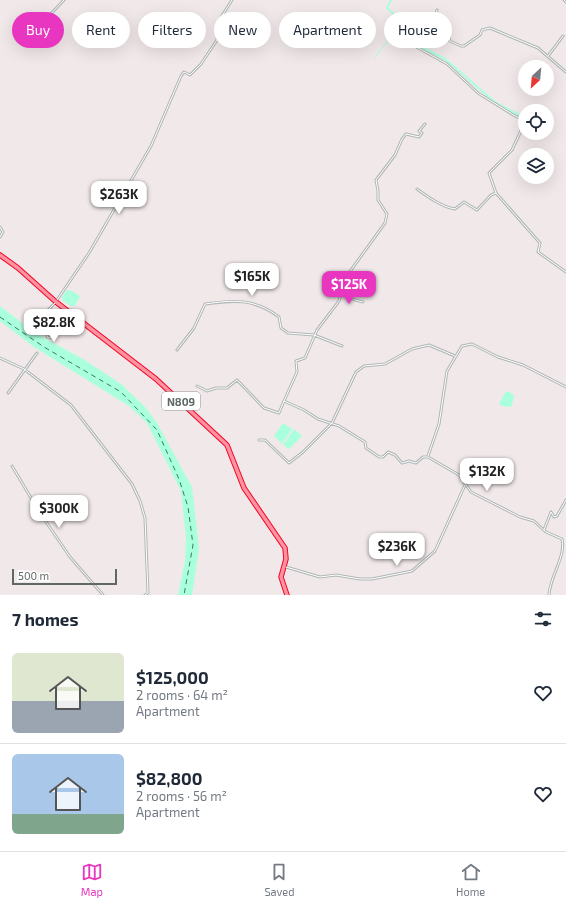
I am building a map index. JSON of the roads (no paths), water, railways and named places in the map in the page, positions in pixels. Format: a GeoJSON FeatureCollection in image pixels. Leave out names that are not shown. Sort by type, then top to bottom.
{"type":"FeatureCollection","features":[{"type":"Feature","properties":{"kind":"highway","name":"N809"},"geometry":{"type":"LineString","coordinates":[[0,255],[18,268],[56,302],[156,379],[227,445],[244,488],[285,548],[286,554],[281,577],[287,595]]}},
{"type":"Feature","properties":{"kind":"street"},"geometry":{"type":"LineString","coordinates":[[53,12],[64,0]]}},
{"type":"Feature","properties":{"kind":"street"},"geometry":{"type":"LineString","coordinates":[[68,311],[50,338],[33,326],[56,302],[89,254],[151,146],[181,76],[184,72],[190,75],[201,64],[217,40],[220,19],[232,0]]}},
{"type":"Feature","properties":{"kind":"street"},"geometry":{"type":"LineString","coordinates":[[437,10],[434,17],[446,26],[442,33],[449,37],[450,40],[461,46],[480,35],[482,30],[490,28],[538,48],[566,72]]}},
{"type":"Feature","properties":{"kind":"street"},"geometry":{"type":"LineString","coordinates":[[548,56],[564,36]]}},
{"type":"Feature","properties":{"kind":"street"},"geometry":{"type":"LineString","coordinates":[[418,48],[447,64],[478,93],[518,118]]}},
{"type":"Feature","properties":{"kind":"street"},"geometry":{"type":"LineString","coordinates":[[197,386],[207,391],[216,388],[227,388],[237,380],[264,408],[279,413],[297,372],[296,361],[305,358],[314,335],[325,317],[339,301],[346,277],[385,223],[386,214],[378,200],[376,180],[395,155],[403,137],[406,134],[417,138],[419,137],[422,133],[419,131],[425,124]]}},
{"type":"Feature","properties":{"kind":"street"},"geometry":{"type":"LineString","coordinates":[[518,137],[512,150],[488,173],[496,193],[540,243],[538,252],[566,272]]}},
{"type":"Feature","properties":{"kind":"street"},"geometry":{"type":"LineString","coordinates":[[417,189],[438,203],[442,203],[451,208],[455,208],[464,202],[477,210],[491,195],[496,193]]}},
{"type":"Feature","properties":{"kind":"street"},"geometry":{"type":"LineString","coordinates":[[0,228],[3,232],[0,237]]}},
{"type":"Feature","properties":{"kind":"street"},"geometry":{"type":"LineString","coordinates":[[341,293],[363,302]]}},
{"type":"Feature","properties":{"kind":"street"},"geometry":{"type":"LineString","coordinates":[[177,350],[194,328],[205,304],[234,300],[270,310],[279,317],[281,328],[288,333],[314,335],[342,346]]}},
{"type":"Feature","properties":{"kind":"street"},"geometry":{"type":"LineString","coordinates":[[428,457],[439,424],[447,371],[462,346],[472,344],[498,357],[522,365],[566,387]]}},
{"type":"Feature","properties":{"kind":"street"},"geometry":{"type":"LineString","coordinates":[[259,440],[265,440],[289,463],[303,452],[332,423],[356,372],[364,366],[385,364],[412,349],[429,345],[455,356]]}},
{"type":"Feature","properties":{"kind":"street"},"geometry":{"type":"LineString","coordinates":[[8,393],[37,353]]}},
{"type":"Feature","properties":{"kind":"street"},"geometry":{"type":"LineString","coordinates":[[0,358],[24,370],[71,405],[132,484],[140,501],[145,518],[148,593],[145,595]]}},
{"type":"Feature","properties":{"kind":"street"},"geometry":{"type":"LineString","coordinates":[[284,401],[304,410],[318,419],[332,423],[363,441],[366,448],[380,458],[388,452],[395,455],[402,463],[409,461],[416,463],[421,459],[428,457],[459,475],[471,492],[520,517],[534,521],[544,530],[559,536],[565,542],[562,558],[550,584],[549,595]]}},
{"type":"Feature","properties":{"kind":"street"},"geometry":{"type":"LineString","coordinates":[[12,466],[40,513],[70,557],[103,595]]}},
{"type":"Feature","properties":{"kind":"street"},"geometry":{"type":"LineString","coordinates":[[283,566],[320,577],[336,575],[360,579],[372,579],[412,571],[435,551],[465,484]]}},
{"type":"Feature","properties":{"kind":"street"},"geometry":{"type":"LineString","coordinates":[[544,530],[550,512],[554,517],[557,516],[566,500]]}},
{"type":"Feature","properties":{"kind":"waterway"},"geometry":{"type":"LineString","coordinates":[[391,0],[387,8],[393,13],[392,18],[395,23],[394,33],[445,59],[496,103],[518,114]]}},
{"type":"Feature","properties":{"kind":"waterway"},"geometry":{"type":"LineString","coordinates":[[375,57],[384,46]]}}]}
